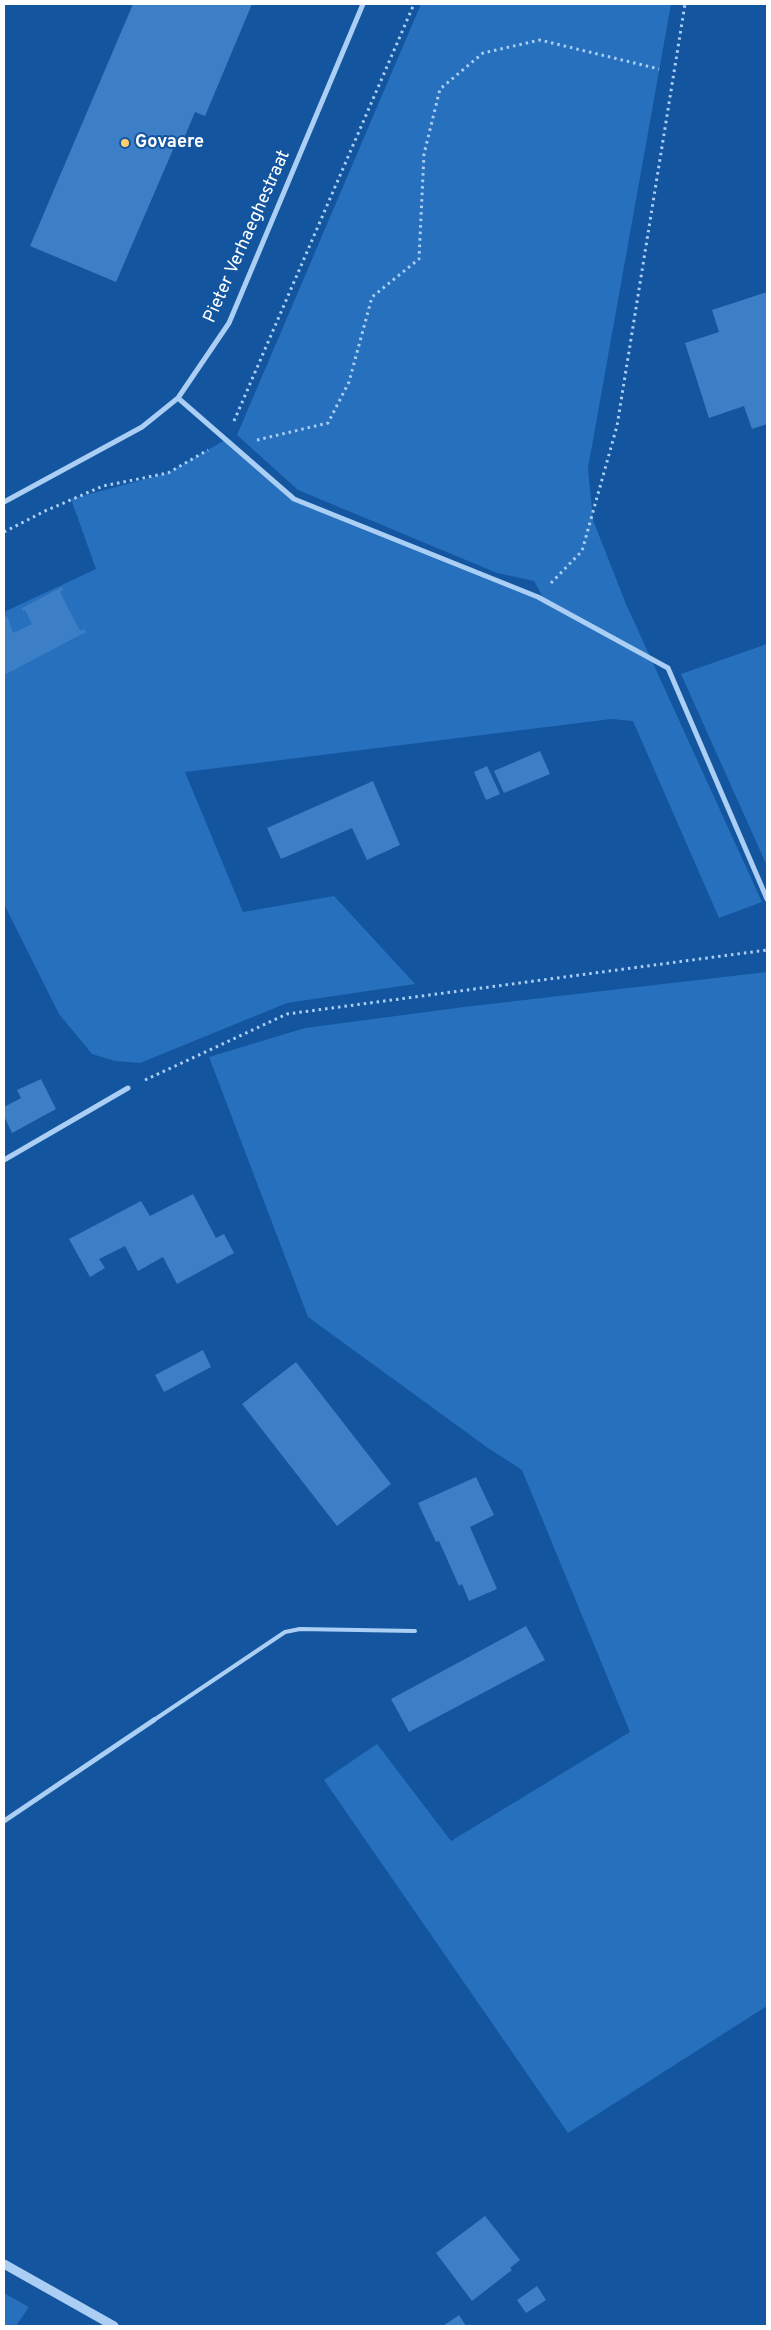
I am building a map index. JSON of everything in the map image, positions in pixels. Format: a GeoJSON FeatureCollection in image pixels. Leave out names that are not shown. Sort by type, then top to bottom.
{"type":"FeatureCollection","features":[{"type":"Feature","properties":{"kind":"street","name":"Pieter Verhaeghestraat"},"geometry":{"type":"LineString","coordinates":[[4,502],[142,426],[178,398],[229,323],[363,4]]}},
{"type":"Feature","properties":{"kind":"street"},"geometry":{"type":"LineString","coordinates":[[178,398],[294,499],[538,597],[668,668],[767,899]]}},
{"type":"Feature","properties":{"kind":"street"},"geometry":{"type":"LineString","coordinates":[[4,1160],[128,1088]]}},
{"type":"Feature","properties":{"kind":"street"},"geometry":{"type":"LineString","coordinates":[[4,1822],[154,1720]]}},
{"type":"Feature","properties":{"kind":"street"},"geometry":{"type":"LineString","coordinates":[[4,2264],[114,2326]]}},
{"type":"Feature","properties":{"kind":"lane"},"geometry":{"type":"LineString","coordinates":[[154,1720],[286,1632],[300,1628],[415,1630]]}},
{"type":"Feature","properties":{"kind":"path"},"geometry":{"type":"LineString","coordinates":[[538,597],[582,551],[616,426],[685,4]]}},
{"type":"Feature","properties":{"kind":"path"},"geometry":{"type":"LineString","coordinates":[[238,452],[246,443],[328,422],[349,382],[372,297],[419,259],[424,154],[440,89],[483,53],[540,40],[659,69]]}},
{"type":"Feature","properties":{"kind":"path"},"geometry":{"type":"LineString","coordinates":[[128,1088],[287,1014],[767,950]]}},
{"type":"Feature","properties":{"kind":"shaded area"},"geometry":{"type":"Polygon","coordinates":[[[421,4],[671,4],[588,468],[593,520],[626,604],[762,902],[719,918],[633,721],[611,719],[185,772],[243,912],[334,896],[415,984],[287,1003],[140,1063],[115,1061],[92,1054],[59,1014],[4,904],[4,612],[96,569],[71,499],[168,473],[225,440],[294,499],[545,601],[534,581],[497,573],[298,490],[237,435],[421,4]]]}},
{"type":"Feature","properties":{"kind":"shaded area"},"geometry":{"type":"Polygon","coordinates":[[[767,644],[767,866],[681,674],[767,644]]]}},
{"type":"Feature","properties":{"kind":"shaded area"},"geometry":{"type":"Polygon","coordinates":[[[767,972],[767,2006],[568,2133],[324,1780],[377,1744],[451,1841],[630,1732],[522,1470],[488,1448],[308,1317],[209,1057],[305,1028],[464,1007],[767,972]]]}},
{"type":"Feature","properties":{"kind":"shaded area"},"geometry":{"type":"Polygon","coordinates":[[[4,2293],[29,2307],[16,2326],[4,2326],[4,2293]]]}},
{"type":"Feature","properties":{"kind":"building","name":"Govaere"},"geometry":{"type":"Polygon","coordinates":[[[133,4],[252,4],[205,116],[195,112],[180,148],[178,147],[181,139],[178,138],[116,282],[30,246],[133,4]]]}},
{"type":"Feature","properties":{"kind":"building"},"geometry":{"type":"Polygon","coordinates":[[[767,292],[767,424],[752,429],[744,406],[709,418],[685,343],[719,332],[712,310],[767,292]]]}},
{"type":"Feature","properties":{"kind":"building"},"geometry":{"type":"Polygon","coordinates":[[[62,587],[63,590],[60,592],[80,631],[84,629],[86,632],[4,675],[4,617],[7,616],[13,633],[32,624],[22,608],[62,587]]]}},
{"type":"Feature","properties":{"kind":"building"},"geometry":{"type":"Polygon","coordinates":[[[540,751],[550,774],[504,793],[494,771],[540,751]]]}},
{"type":"Feature","properties":{"kind":"building"},"geometry":{"type":"Polygon","coordinates":[[[487,766],[500,794],[486,800],[474,772],[487,766]]]}},
{"type":"Feature","properties":{"kind":"building"},"geometry":{"type":"Polygon","coordinates":[[[373,781],[400,845],[367,860],[352,828],[281,859],[267,828],[373,781]]]}},
{"type":"Feature","properties":{"kind":"building"},"geometry":{"type":"Polygon","coordinates":[[[41,1079],[56,1109],[12,1133],[4,1116],[4,1107],[21,1098],[17,1090],[41,1079]]]}},
{"type":"Feature","properties":{"kind":"building"},"geometry":{"type":"Polygon","coordinates":[[[193,1194],[216,1238],[224,1234],[234,1253],[177,1284],[163,1257],[138,1271],[125,1246],[99,1259],[105,1268],[90,1277],[69,1239],[141,1201],[150,1216],[193,1194]]]}},
{"type":"Feature","properties":{"kind":"building"},"geometry":{"type":"Polygon","coordinates":[[[203,1350],[211,1367],[164,1392],[155,1375],[203,1350]]]}},
{"type":"Feature","properties":{"kind":"building"},"geometry":{"type":"Polygon","coordinates":[[[296,1362],[391,1484],[337,1526],[242,1404],[296,1362]]]}},
{"type":"Feature","properties":{"kind":"building"},"geometry":{"type":"Polygon","coordinates":[[[476,1477],[494,1515],[470,1527],[497,1589],[469,1601],[462,1584],[459,1586],[439,1541],[436,1542],[418,1503],[476,1477]]]}},
{"type":"Feature","properties":{"kind":"building"},"geometry":{"type":"Polygon","coordinates":[[[526,1626],[545,1660],[409,1732],[391,1699],[526,1626]]]}},
{"type":"Feature","properties":{"kind":"building"},"geometry":{"type":"Polygon","coordinates":[[[485,2216],[520,2260],[510,2268],[512,2270],[472,2301],[436,2253],[485,2216]]]}},
{"type":"Feature","properties":{"kind":"building"},"geometry":{"type":"Polygon","coordinates":[[[537,2286],[546,2300],[526,2313],[517,2300],[537,2286]]]}},
{"type":"Feature","properties":{"kind":"building"},"geometry":{"type":"Polygon","coordinates":[[[459,2315],[466,2326],[443,2326],[459,2315]]]}},
{"type":"Feature","properties":{"kind":"place","name":"Govaere"},"geometry":{"type":"Point","coordinates":[125,143]}}]}
